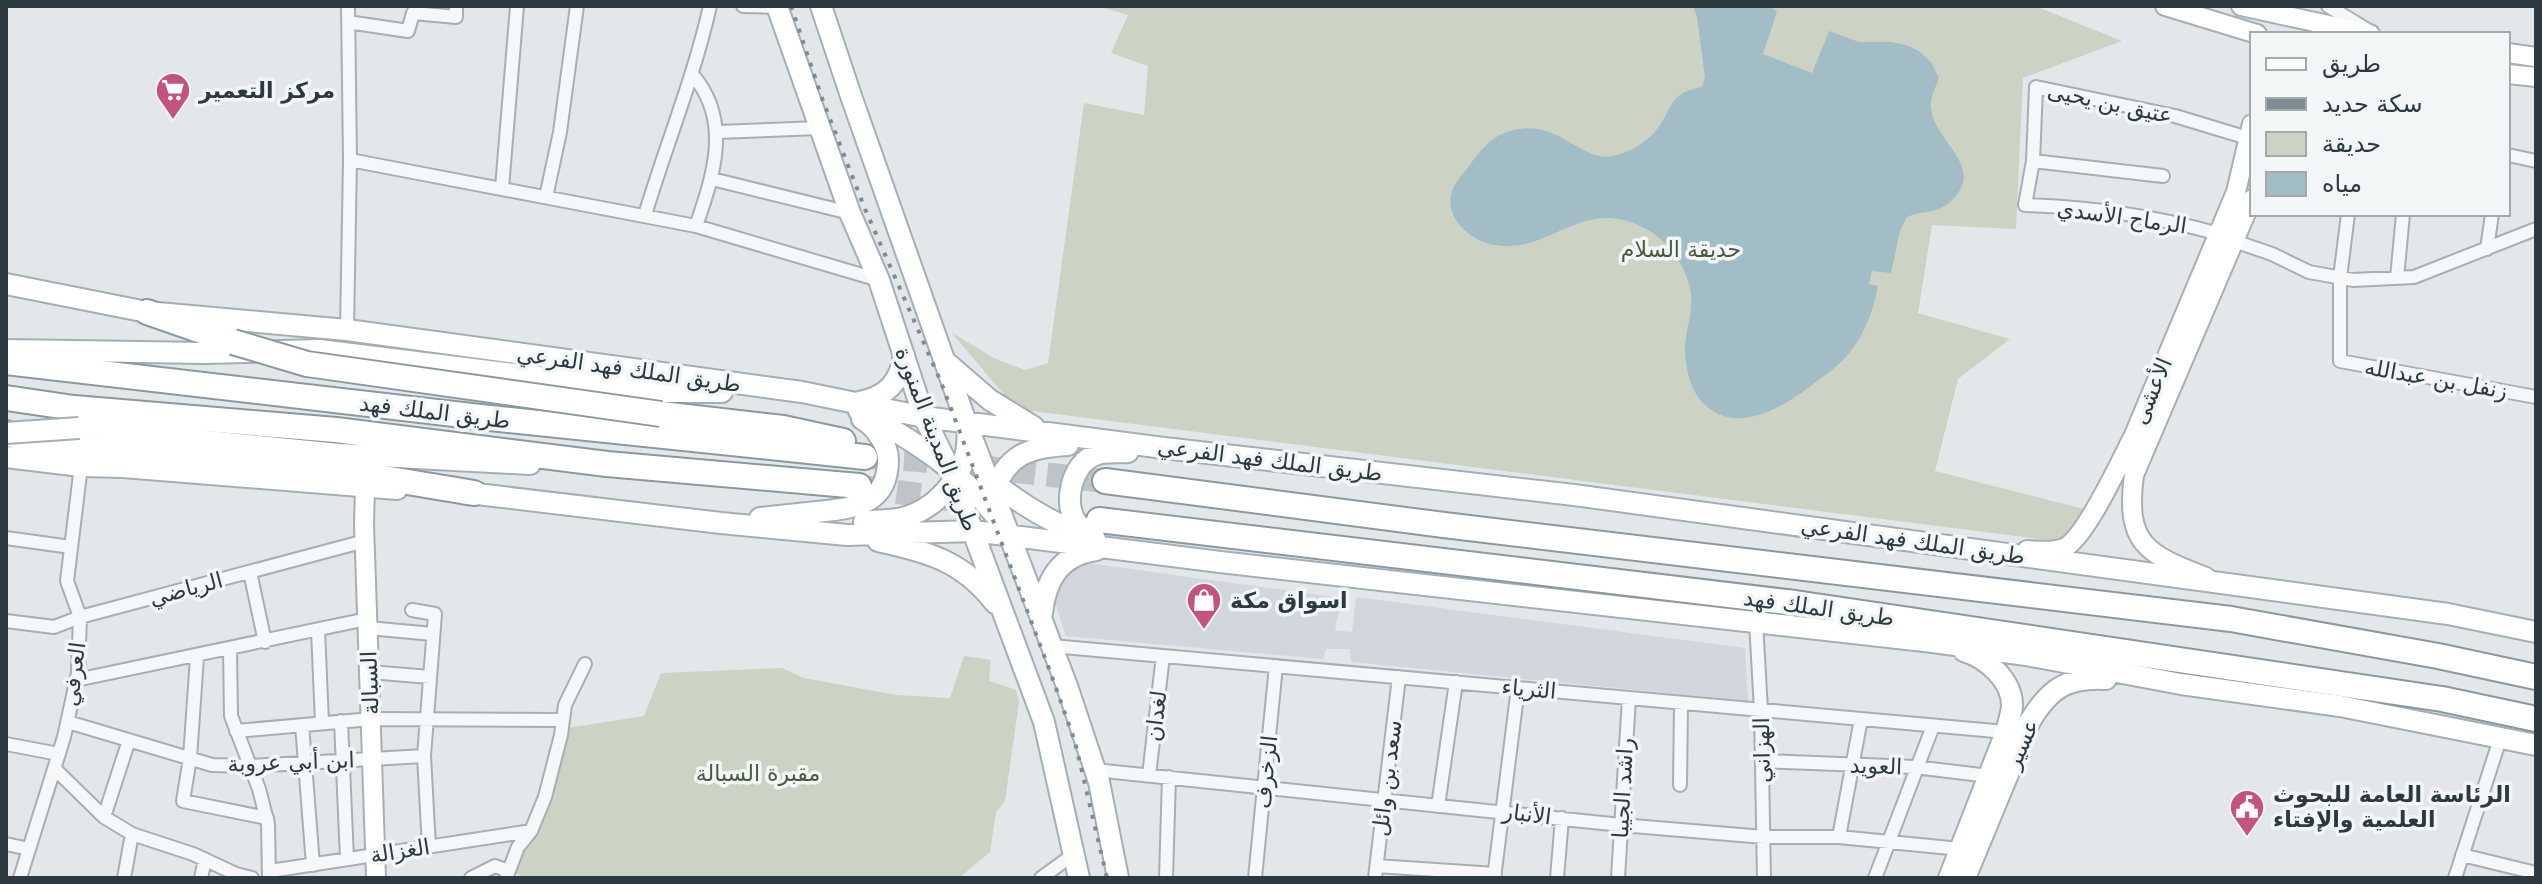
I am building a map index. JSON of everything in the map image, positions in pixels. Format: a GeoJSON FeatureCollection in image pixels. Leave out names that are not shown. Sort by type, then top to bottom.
{"type":"FeatureCollection","features":[{"type":"Feature","properties":{"kind":"highway","name":"طريق الملك فهد"},"geometry":{"type":"LineString","coordinates":[[6,362],[480,417],[861,451],[783,428],[307,364],[147,312]]}},
{"type":"Feature","properties":{"kind":"highway","name":"طريق الملك فهد"},"geometry":{"type":"LineString","coordinates":[[6,398],[74,408],[336,430],[607,464],[859,486]]}},
{"type":"Feature","properties":{"kind":"highway"},"geometry":{"type":"LineString","coordinates":[[6,433],[35,444],[101,454],[165,453],[250,459],[474,493]]}},
{"type":"Feature","properties":{"kind":"highway","name":"طريق الملك فهد"},"geometry":{"type":"LineString","coordinates":[[1105,481],[1444,525],[2231,619],[2536,677]]}},
{"type":"Feature","properties":{"kind":"highway","name":"طريق الملك فهد"},"geometry":{"type":"LineString","coordinates":[[1099,520],[1795,603],[2442,699],[2536,719]]}},
{"type":"Feature","properties":{"kind":"main road","name":"طريق المدينة المنورة"},"geometry":{"type":"LineString","coordinates":[[821,6],[966,422],[1052,646],[1095,770],[1118,878]]}},
{"type":"Feature","properties":{"kind":"main road","name":"طريق المدينة المنورة"},"geometry":{"type":"LineString","coordinates":[[777,7],[850,213],[879,280],[924,417]]}},
{"type":"Feature","properties":{"kind":"main road","name":"طريق الملك فهد الفرعي"},"geometry":{"type":"LineString","coordinates":[[6,284],[147,312],[347,330],[802,392],[924,417],[1574,495],[2448,614],[2536,632]]}},
{"type":"Feature","properties":{"kind":"main road"},"geometry":{"type":"LineString","coordinates":[[6,350],[205,353],[319,350],[661,392],[802,392],[847,404],[1052,522],[1092,538],[1151,554]]}},
{"type":"Feature","properties":{"kind":"main road"},"geometry":{"type":"LineString","coordinates":[[855,403],[876,399],[893,386],[903,367],[904,355]]}},
{"type":"Feature","properties":{"kind":"main road"},"geometry":{"type":"LineString","coordinates":[[944,360],[990,400],[1044,432]]}},
{"type":"Feature","properties":{"kind":"main road"},"geometry":{"type":"LineString","coordinates":[[721,523],[856,507],[872,499],[882,487],[888,470],[888,453],[867,422],[802,392]]}},
{"type":"Feature","properties":{"kind":"main road"},"geometry":{"type":"LineString","coordinates":[[924,417],[957,470]]}},
{"type":"Feature","properties":{"kind":"main road"},"geometry":{"type":"LineString","coordinates":[[721,523],[855,522],[904,518],[936,500],[957,470],[968,438],[966,422]]}},
{"type":"Feature","properties":{"kind":"main road"},"geometry":{"type":"LineString","coordinates":[[6,433],[79,428],[339,454],[559,466],[607,464]]}},
{"type":"Feature","properties":{"kind":"main road"},"geometry":{"type":"LineString","coordinates":[[973,531],[1004,468],[1023,453],[1041,446],[1164,448]]}},
{"type":"Feature","properties":{"kind":"main road"},"geometry":{"type":"LineString","coordinates":[[1151,554],[1093,534],[1077,524],[1071,508],[1070,489],[1080,465],[1095,455],[1164,448]]}},
{"type":"Feature","properties":{"kind":"main road"},"geometry":{"type":"LineString","coordinates":[[6,457],[81,466],[365,488],[474,493],[847,535],[914,550],[948,563],[969,574],[1005,616]]}},
{"type":"Feature","properties":{"kind":"main road","name":"طريق المدينة المنورة"},"geometry":{"type":"LineString","coordinates":[[957,470],[973,531],[1044,722],[1079,878]]}},
{"type":"Feature","properties":{"kind":"main road"},"geometry":{"type":"LineString","coordinates":[[847,535],[973,531],[1151,554],[1933,642],[2026,655],[2181,684],[2340,706],[2536,745]]}},
{"type":"Feature","properties":{"kind":"main road"},"geometry":{"type":"LineString","coordinates":[[1041,617],[1048,583],[1060,565],[1074,555],[1105,548]]}},
{"type":"Feature","properties":{"kind":"main road","name":"عسير"},"geometry":{"type":"LineString","coordinates":[[1933,642],[1980,657],[2005,683],[2012,708],[2006,732],[1949,878]]}},
{"type":"Feature","properties":{"kind":"main road","name":"عسير"},"geometry":{"type":"LineString","coordinates":[[1965,878],[2030,721],[2040,704],[2052,693],[2068,681],[2095,678],[2181,684]]}},
{"type":"Feature","properties":{"kind":"street"},"geometry":{"type":"LineString","coordinates":[[347,330],[350,160],[348,6]]}},
{"type":"Feature","properties":{"kind":"street"},"geometry":{"type":"LineString","coordinates":[[348,22],[408,31],[413,13],[456,17],[456,6]]}},
{"type":"Feature","properties":{"kind":"street"},"geometry":{"type":"LineString","coordinates":[[502,188],[517,6]]}},
{"type":"Feature","properties":{"kind":"street"},"geometry":{"type":"LineString","coordinates":[[546,197],[560,132],[577,6]]}},
{"type":"Feature","properties":{"kind":"street"},"geometry":{"type":"LineString","coordinates":[[645,215],[699,54],[710,6]]}},
{"type":"Feature","properties":{"kind":"street"},"geometry":{"type":"LineString","coordinates":[[743,6],[777,7]]}},
{"type":"Feature","properties":{"kind":"street"},"geometry":{"type":"LineString","coordinates":[[2165,6],[2251,32]]}},
{"type":"Feature","properties":{"kind":"street"},"geometry":{"type":"LineString","coordinates":[[2328,6],[2369,32]]}},
{"type":"Feature","properties":{"kind":"street"},"geometry":{"type":"LineString","coordinates":[[2258,32],[2252,7],[2280,10],[2364,32]]}},
{"type":"Feature","properties":{"kind":"street"},"geometry":{"type":"LineString","coordinates":[[2280,10],[2281,32]]}},
{"type":"Feature","properties":{"kind":"street"},"geometry":{"type":"LineString","coordinates":[[2510,53],[2536,57]]}},
{"type":"Feature","properties":{"kind":"street"},"geometry":{"type":"LineString","coordinates":[[692,74],[705,89],[718,132],[712,179],[696,226]]}},
{"type":"Feature","properties":{"kind":"street"},"geometry":{"type":"LineString","coordinates":[[2510,74],[2536,77]]}},
{"type":"Feature","properties":{"kind":"street","name":"عتيق بن يحيى"},"geometry":{"type":"LineString","coordinates":[[2025,205],[2033,161],[2036,87],[2250,132]]}},
{"type":"Feature","properties":{"kind":"street"},"geometry":{"type":"LineString","coordinates":[[718,132],[819,128]]}},
{"type":"Feature","properties":{"kind":"street","name":"الأعشى"},"geometry":{"type":"LineString","coordinates":[[2224,584],[2162,560],[2144,543],[2133,525],[2130,505],[2134,475],[2226,238],[2250,136]]}},
{"type":"Feature","properties":{"kind":"street"},"geometry":{"type":"LineString","coordinates":[[2510,155],[2536,161]]}},
{"type":"Feature","properties":{"kind":"street"},"geometry":{"type":"LineString","coordinates":[[350,160],[696,226],[879,280]]}},
{"type":"Feature","properties":{"kind":"street"},"geometry":{"type":"LineString","coordinates":[[2033,161],[2163,176]]}},
{"type":"Feature","properties":{"kind":"street"},"geometry":{"type":"LineString","coordinates":[[712,179],[850,213]]}},
{"type":"Feature","properties":{"kind":"street","name":"الأعشى"},"geometry":{"type":"LineString","coordinates":[[1961,548],[2040,551],[2064,548],[2074,541],[2084,529],[2134,435],[2226,238],[2250,202]]}},
{"type":"Feature","properties":{"kind":"street","name":"الرماح الأسدي"},"geometry":{"type":"LineString","coordinates":[[2025,205],[2081,207],[2182,224],[2272,254],[2309,272],[2353,280],[2414,277],[2536,229]]}},
{"type":"Feature","properties":{"kind":"street","name":"زنفل بن عبدالله"},"geometry":{"type":"LineString","coordinates":[[2348,216],[2340,278],[2340,361],[2536,397]]}},
{"type":"Feature","properties":{"kind":"street"},"geometry":{"type":"LineString","coordinates":[[2397,278],[2403,216]]}},
{"type":"Feature","properties":{"kind":"street"},"geometry":{"type":"LineString","coordinates":[[2487,249],[2492,216]]}},
{"type":"Feature","properties":{"kind":"street","name":"العرفي"},"geometry":{"type":"LineString","coordinates":[[20,878],[55,769],[76,680],[80,617],[67,581],[81,466]]}},
{"type":"Feature","properties":{"kind":"street","name":"السبالة"},"geometry":{"type":"LineString","coordinates":[[365,488],[376,878]]}},
{"type":"Feature","properties":{"kind":"street"},"geometry":{"type":"LineString","coordinates":[[6,538],[71,547]]}},
{"type":"Feature","properties":{"kind":"street","name":"الرياضي"},"geometry":{"type":"LineString","coordinates":[[6,621],[54,627],[80,617],[365,541]]}},
{"type":"Feature","properties":{"kind":"street"},"geometry":{"type":"LineString","coordinates":[[250,572],[265,642]]}},
{"type":"Feature","properties":{"kind":"street"},"geometry":{"type":"LineString","coordinates":[[412,610],[435,614],[424,756],[429,847]]}},
{"type":"Feature","properties":{"kind":"street","name":"الهزاني"},"geometry":{"type":"LineString","coordinates":[[1756,622],[1764,878]]}},
{"type":"Feature","properties":{"kind":"street"},"geometry":{"type":"LineString","coordinates":[[76,680],[318,630],[368,624],[433,634]]}},
{"type":"Feature","properties":{"kind":"street"},"geometry":{"type":"LineString","coordinates":[[318,630],[322,723]]}},
{"type":"Feature","properties":{"kind":"street","name":"الثرياء"},"geometry":{"type":"LineString","coordinates":[[1052,646],[2006,732]]}},
{"type":"Feature","properties":{"kind":"street"},"geometry":{"type":"LineString","coordinates":[[230,650],[231,716],[267,818],[270,875]]}},
{"type":"Feature","properties":{"kind":"street","name":"لغدان"},"geometry":{"type":"LineString","coordinates":[[1149,775],[1163,656]]}},
{"type":"Feature","properties":{"kind":"street"},"geometry":{"type":"LineString","coordinates":[[197,657],[190,758],[183,801],[267,818]]}},
{"type":"Feature","properties":{"kind":"street"},"geometry":{"type":"LineString","coordinates":[[471,878],[495,866],[507,875],[518,847],[531,831],[545,797],[565,705],[585,664]]}},
{"type":"Feature","properties":{"kind":"street","name":"الزخرف"},"geometry":{"type":"LineString","coordinates":[[1255,878],[1276,666]]}},
{"type":"Feature","properties":{"kind":"street"},"geometry":{"type":"LineString","coordinates":[[370,672],[430,677]]}},
{"type":"Feature","properties":{"kind":"street","name":"سعد بن وائل"},"geometry":{"type":"LineString","coordinates":[[1376,872],[1399,677]]}},
{"type":"Feature","properties":{"kind":"street"},"geometry":{"type":"LineString","coordinates":[[1438,806],[1456,682]]}},
{"type":"Feature","properties":{"kind":"street"},"geometry":{"type":"LineString","coordinates":[[1376,872],[1494,876],[1518,688]]}},
{"type":"Feature","properties":{"kind":"street","name":"راشد الجيبا"},"geometry":{"type":"LineString","coordinates":[[1618,878],[1629,698]]}},
{"type":"Feature","properties":{"kind":"street"},"geometry":{"type":"LineString","coordinates":[[1680,785],[1681,703]]}},
{"type":"Feature","properties":{"kind":"street"},"geometry":{"type":"LineString","coordinates":[[236,731],[371,719],[563,720]]}},
{"type":"Feature","properties":{"kind":"street"},"geometry":{"type":"LineString","coordinates":[[1839,837],[1861,719]]}},
{"type":"Feature","properties":{"kind":"street"},"geometry":{"type":"LineString","coordinates":[[341,721],[347,859]]}},
{"type":"Feature","properties":{"kind":"street","name":"ابن أبي عروبة"},"geometry":{"type":"LineString","coordinates":[[68,722],[212,765],[249,766],[424,756]]}},
{"type":"Feature","properties":{"kind":"street"},"geometry":{"type":"LineString","coordinates":[[302,725],[313,865]]}},
{"type":"Feature","properties":{"kind":"street"},"geometry":{"type":"LineString","coordinates":[[1875,878],[1933,726]]}},
{"type":"Feature","properties":{"kind":"street"},"geometry":{"type":"LineString","coordinates":[[2455,878],[2501,736]]}},
{"type":"Feature","properties":{"kind":"street"},"geometry":{"type":"LineString","coordinates":[[104,817],[129,740]]}},
{"type":"Feature","properties":{"kind":"street"},"geometry":{"type":"LineString","coordinates":[[6,744],[59,754]]}},
{"type":"Feature","properties":{"kind":"street","name":"العويد"},"geometry":{"type":"LineString","coordinates":[[1762,761],[1915,767],[1989,776]]}},
{"type":"Feature","properties":{"kind":"street"},"geometry":{"type":"LineString","coordinates":[[55,769],[104,817],[132,834],[252,878]]}},
{"type":"Feature","properties":{"kind":"street","name":"الأنبار"},"geometry":{"type":"LineString","coordinates":[[1095,770],[1621,825],[1764,837],[1839,837],[1960,849]]}},
{"type":"Feature","properties":{"kind":"street"},"geometry":{"type":"LineString","coordinates":[[1166,878],[1169,777]]}},
{"type":"Feature","properties":{"kind":"street"},"geometry":{"type":"LineString","coordinates":[[1557,878],[1562,818]]}},
{"type":"Feature","properties":{"kind":"street","name":"الغزالة"},"geometry":{"type":"LineString","coordinates":[[270,875],[347,859],[531,831]]}},
{"type":"Feature","properties":{"kind":"street"},"geometry":{"type":"LineString","coordinates":[[124,878],[132,834]]}},
{"type":"Feature","properties":{"kind":"street"},"geometry":{"type":"LineString","coordinates":[[6,844],[29,849]]}},
{"type":"Feature","properties":{"kind":"street"},"geometry":{"type":"LineString","coordinates":[[1041,878],[1074,854]]}},
{"type":"Feature","properties":{"kind":"street"},"geometry":{"type":"LineString","coordinates":[[2462,855],[2536,873]]}},
{"type":"Feature","properties":{"kind":"street"},"geometry":{"type":"LineString","coordinates":[[201,878],[205,859]]}},
{"type":"Feature","properties":{"kind":"shaded area","name":"اسواق مكة"},"geometry":{"type":"Polygon","coordinates":[[[1080,562],[1342,598],[1335,630],[1352,632],[1356,597],[1745,648],[1748,701],[1351,662],[1350,649],[1326,649],[1323,659],[1066,636],[1053,597],[1055,583],[1080,562]]]}},
{"type":"Feature","properties":{"kind":"green space","name":"حديقة السلام"},"geometry":{"type":"Polygon","coordinates":[[[1097,6],[2035,6],[2122,41],[2023,78],[2016,229],[1932,225],[1918,313],[2010,339],[1958,379],[1935,471],[2084,509],[2063,542],[1016,409],[952,333],[996,359],[1025,370],[1048,363],[1084,103],[1144,115],[1148,66],[1111,53],[1128,15],[1097,6]]]}},
{"type":"Feature","properties":{"kind":"green space","name":"مقبرة السبالة"},"geometry":{"type":"Polygon","coordinates":[[[964,656],[991,660],[989,681],[1016,690],[1019,702],[1005,801],[996,812],[990,852],[959,878],[527,878],[508,871],[531,831],[562,729],[644,716],[661,673],[782,668],[804,678],[896,695],[950,698],[964,656]]]}},
{"type":"Feature","properties":{"kind":"water"},"geometry":{"type":"Polygon","coordinates":[[[1693,6],[1769,6],[1777,12],[1763,54],[1812,73],[1829,31],[1859,42],[1891,42],[1919,51],[1931,62],[1939,78],[1931,109],[1941,133],[1962,167],[1964,178],[1960,190],[1945,206],[1907,217],[1900,231],[1891,273],[1872,271],[1869,284],[1878,286],[1875,299],[1862,334],[1847,355],[1801,393],[1752,417],[1720,415],[1705,405],[1692,387],[1685,350],[1691,309],[1689,284],[1677,257],[1657,236],[1618,219],[1599,219],[1529,243],[1511,246],[1490,244],[1473,237],[1459,225],[1451,209],[1450,200],[1457,181],[1484,147],[1504,133],[1523,128],[1540,129],[1591,154],[1604,157],[1628,151],[1648,138],[1677,97],[1702,87],[1705,77],[1693,6]]]}},
{"type":"Feature","properties":{"kind":"tunnel"},"geometry":{"type":"LineString","coordinates":[[868,457],[1105,481]]}},
{"type":"Feature","properties":{"kind":"tunnel"},"geometry":{"type":"LineString","coordinates":[[861,487],[956,500]]}},
{"type":"Feature","properties":{"kind":"railway"},"geometry":{"type":"LineString","coordinates":[[791,6],[823,101],[865,209],[941,382],[1051,674],[1075,742],[1107,878]]}},
{"type":"Feature","properties":{"kind":"place","name":"مركز التعمير"},"geometry":{"type":"Point","coordinates":[173,121]}},
{"type":"Feature","properties":{"kind":"place","name":"اسواق مكة"},"geometry":{"type":"Point","coordinates":[1204,631]}},
{"type":"Feature","properties":{"kind":"place","name":"الرئاسة العامة للبحوث العلمية والإفتاء"},"geometry":{"type":"Point","coordinates":[2247,838]}}]}
